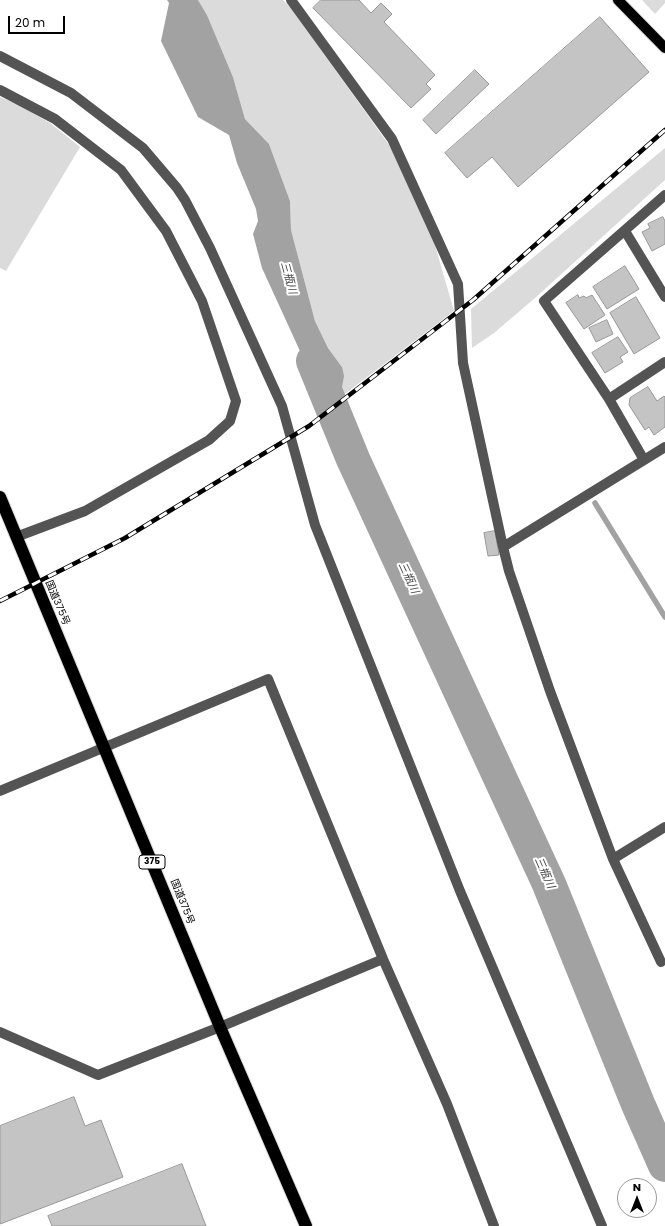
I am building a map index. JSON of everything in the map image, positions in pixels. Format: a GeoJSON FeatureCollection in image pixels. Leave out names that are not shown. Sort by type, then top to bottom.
{"type":"FeatureCollection","features":[{"type":"Feature","properties":{"kind":"highway","name":"国道375号"},"geometry":{"type":"LineString","coordinates":[[0,497],[220,1028],[306,1226]]}},
{"type":"Feature","properties":{"kind":"main road"},"geometry":{"type":"LineString","coordinates":[[618,0],[665,48]]}},
{"type":"Feature","properties":{"kind":"street"},"geometry":{"type":"LineString","coordinates":[[292,1],[392,139],[458,284],[463,363],[509,571],[550,691],[613,859],[660,962]]}},
{"type":"Feature","properties":{"kind":"street"},"geometry":{"type":"LineString","coordinates":[[0,56],[71,94],[143,148],[177,188],[185,200],[210,248],[282,406],[315,525],[460,891],[602,1226]]}},
{"type":"Feature","properties":{"kind":"street"},"geometry":{"type":"LineString","coordinates":[[0,90],[55,119],[121,170],[166,231],[202,301],[236,401],[230,421],[209,440],[85,511],[16,537]]}},
{"type":"Feature","properties":{"kind":"street"},"geometry":{"type":"LineString","coordinates":[[644,460],[609,399],[544,301],[665,195]]}},
{"type":"Feature","properties":{"kind":"street"},"geometry":{"type":"LineString","coordinates":[[625,231],[665,297]]}},
{"type":"Feature","properties":{"kind":"street"},"geometry":{"type":"LineString","coordinates":[[609,399],[665,362]]}},
{"type":"Feature","properties":{"kind":"street"},"geometry":{"type":"LineString","coordinates":[[503,547],[665,447]]}},
{"type":"Feature","properties":{"kind":"street"},"geometry":{"type":"LineString","coordinates":[[0,791],[268,679],[383,959],[447,1104],[494,1226]]}},
{"type":"Feature","properties":{"kind":"street"},"geometry":{"type":"LineString","coordinates":[[613,859],[665,827]]}},
{"type":"Feature","properties":{"kind":"street"},"geometry":{"type":"LineString","coordinates":[[0,1032],[98,1075],[220,1028],[383,959]]}},
{"type":"Feature","properties":{"kind":"shaded area"},"geometry":{"type":"Polygon","coordinates":[[[198,0],[283,0],[291,8],[394,152],[431,231],[454,311],[337,400],[336,393],[342,387],[342,367],[328,348],[315,321],[291,230],[290,201],[269,144],[245,119],[233,77],[207,15],[198,0]]]}},
{"type":"Feature","properties":{"kind":"shaded area"},"geometry":{"type":"Polygon","coordinates":[[[642,0],[665,0],[665,3],[655,14],[642,0]]]}},
{"type":"Feature","properties":{"kind":"shaded area"},"geometry":{"type":"Polygon","coordinates":[[[0,97],[21,106],[50,123],[80,147],[6,271],[0,268],[0,97]]]}},
{"type":"Feature","properties":{"kind":"shaded area"},"geometry":{"type":"Polygon","coordinates":[[[665,148],[665,180],[535,298],[494,333],[472,348],[471,309],[665,148]]]}},
{"type":"Feature","properties":{"kind":"water"},"geometry":{"type":"Polygon","coordinates":[[[167,0],[198,0],[207,15],[233,77],[245,119],[269,144],[290,201],[291,230],[315,321],[328,348],[342,367],[344,376],[342,387],[336,393],[337,400],[326,408],[262,268],[253,234],[258,221],[256,209],[237,163],[229,135],[198,117],[161,41],[169,3],[167,0]]]}},
{"type":"Feature","properties":{"kind":"building"},"geometry":{"type":"Polygon","coordinates":[[[321,0],[359,0],[371,13],[381,3],[392,14],[384,22],[435,75],[426,84],[431,89],[411,108],[313,8],[321,0]]]}},
{"type":"Feature","properties":{"kind":"building"},"geometry":{"type":"Polygon","coordinates":[[[600,17],[649,72],[518,187],[492,157],[467,178],[445,153],[600,17]]]}},
{"type":"Feature","properties":{"kind":"building"},"geometry":{"type":"Polygon","coordinates":[[[475,70],[489,84],[436,134],[423,120],[475,70]]]}},
{"type":"Feature","properties":{"kind":"building"},"geometry":{"type":"Polygon","coordinates":[[[663,217],[665,221],[665,244],[652,251],[642,232],[650,228],[648,224],[663,217]]]}},
{"type":"Feature","properties":{"kind":"building"},"geometry":{"type":"Polygon","coordinates":[[[625,266],[639,289],[607,309],[593,287],[625,266]]]}},
{"type":"Feature","properties":{"kind":"building"},"geometry":{"type":"Polygon","coordinates":[[[578,295],[579,298],[584,296],[586,298],[592,295],[605,315],[584,329],[566,303],[578,295]]]}},
{"type":"Feature","properties":{"kind":"building"},"geometry":{"type":"Polygon","coordinates":[[[636,297],[660,338],[634,354],[610,313],[636,297]]]}},
{"type":"Feature","properties":{"kind":"building"},"geometry":{"type":"Polygon","coordinates":[[[607,320],[613,334],[596,342],[589,328],[607,320]]]}},
{"type":"Feature","properties":{"kind":"building"},"geometry":{"type":"Polygon","coordinates":[[[618,337],[628,352],[620,357],[623,362],[605,373],[592,353],[618,337]]]}},
{"type":"Feature","properties":{"kind":"building"},"geometry":{"type":"Polygon","coordinates":[[[648,387],[657,401],[664,396],[665,397],[665,427],[654,435],[649,427],[645,430],[629,405],[630,398],[648,387]]]}},
{"type":"Feature","properties":{"kind":"building"},"geometry":{"type":"Polygon","coordinates":[[[495,531],[499,555],[488,556],[484,533],[495,531]]]}},
{"type":"Feature","properties":{"kind":"building"},"geometry":{"type":"Polygon","coordinates":[[[74,1097],[85,1126],[101,1120],[123,1177],[0,1224],[0,1126],[74,1097]]]}},
{"type":"Feature","properties":{"kind":"building"},"geometry":{"type":"Polygon","coordinates":[[[182,1164],[206,1226],[52,1226],[48,1216],[182,1164]]]}},
{"type":"Feature","properties":{"kind":"waterway","name":"三瓶川"},"geometry":{"type":"LineString","coordinates":[[313,361],[353,459],[549,884],[638,1104],[665,1165]]}},
{"type":"Feature","properties":{"kind":"waterway"},"geometry":{"type":"LineString","coordinates":[[595,503],[665,617]]}},
{"type":"Feature","properties":{"kind":"railway"},"geometry":{"type":"LineString","coordinates":[[0,601],[125,538],[309,426],[473,300],[665,130]]}}]}
